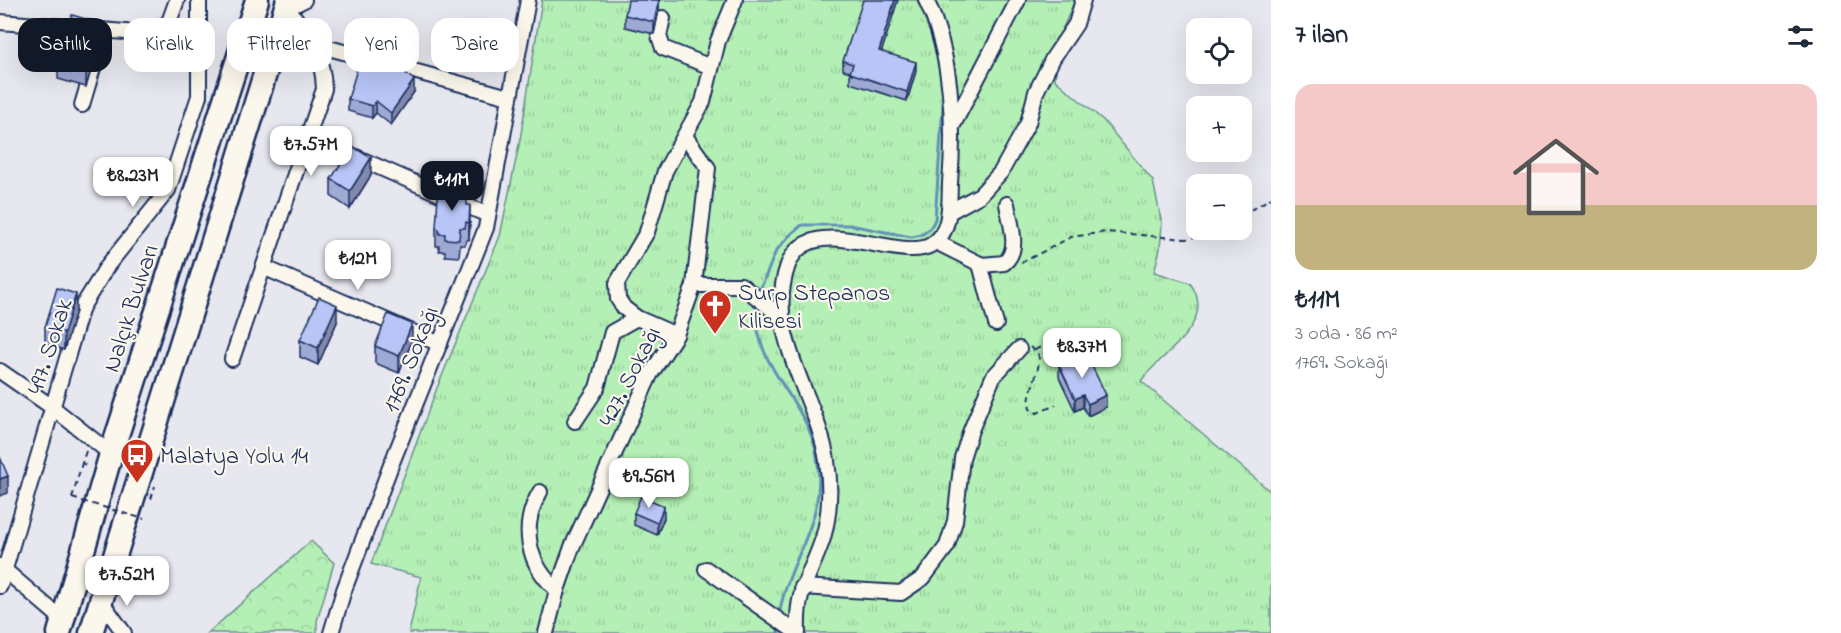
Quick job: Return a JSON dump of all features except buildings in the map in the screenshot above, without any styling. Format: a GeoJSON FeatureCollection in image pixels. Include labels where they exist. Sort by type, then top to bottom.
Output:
{"type":"FeatureCollection","features":[{"type":"Feature","properties":{"kind":"highway","name":"Nalçık Bulvarı"},"geometry":{"type":"LineString","coordinates":[[61,627],[109,464],[257,0]]}},
{"type":"Feature","properties":{"kind":"highway"},"geometry":{"type":"LineString","coordinates":[[91,633],[293,3]]}},
{"type":"Feature","properties":{"kind":"street"},"geometry":{"type":"LineString","coordinates":[[112,32],[150,34],[169,22],[177,0]]}},
{"type":"Feature","properties":{"kind":"street","name":"497. Sokak"},"geometry":{"type":"LineString","coordinates":[[0,586],[3,568],[82,307],[108,265],[168,189],[199,96],[199,0]]}},
{"type":"Feature","properties":{"kind":"street","name":"1769. Sokağı"},"geometry":{"type":"LineString","coordinates":[[331,633],[348,579],[486,228],[528,0]]}},
{"type":"Feature","properties":{"kind":"street"},"geometry":{"type":"LineString","coordinates":[[676,335],[637,318],[620,304],[617,283],[647,232],[665,171],[703,102],[718,41],[735,0]]}},
{"type":"Feature","properties":{"kind":"street"},"geometry":{"type":"LineString","coordinates":[[797,633],[798,605],[802,587],[819,549],[827,522],[829,476],[819,428],[790,356],[783,318],[783,297],[789,264],[798,252],[812,243],[839,239],[919,249],[936,242],[944,231],[949,212],[953,126],[943,56],[926,0]]}},
{"type":"Feature","properties":{"kind":"street"},"geometry":{"type":"LineString","coordinates":[[953,126],[1018,0]]}},
{"type":"Feature","properties":{"kind":"street"},"geometry":{"type":"LineString","coordinates":[[949,212],[980,195],[1001,172],[1028,123],[1036,92],[1053,58],[1076,24],[1083,0]]}},
{"type":"Feature","properties":{"kind":"street"},"geometry":{"type":"LineString","coordinates":[[293,3],[300,18]]}},
{"type":"Feature","properties":{"kind":"street"},"geometry":{"type":"LineString","coordinates":[[663,18],[659,36],[663,48],[711,67]]}},
{"type":"Feature","properties":{"kind":"street"},"geometry":{"type":"LineString","coordinates":[[0,22],[18,24]]}},
{"type":"Feature","properties":{"kind":"street"},"geometry":{"type":"LineString","coordinates":[[332,49],[509,97]]}},
{"type":"Feature","properties":{"kind":"street"},"geometry":{"type":"LineString","coordinates":[[82,105],[92,72]]}},
{"type":"Feature","properties":{"kind":"street"},"geometry":{"type":"LineString","coordinates":[[232,359],[324,89],[322,72]]}},
{"type":"Feature","properties":{"kind":"street"},"geometry":{"type":"LineString","coordinates":[[308,136],[488,214]]}},
{"type":"Feature","properties":{"kind":"street","name":"427. Sokağı"},"geometry":{"type":"LineString","coordinates":[[546,633],[557,590],[572,547],[650,375],[676,335],[694,285],[708,168],[685,136]]}},
{"type":"Feature","properties":{"kind":"street"},"geometry":{"type":"LineString","coordinates":[[936,242],[980,264],[999,266],[1011,256],[1013,247],[1007,204]]}},
{"type":"Feature","properties":{"kind":"street"},"geometry":{"type":"LineString","coordinates":[[980,264],[996,324]]}},
{"type":"Feature","properties":{"kind":"street"},"geometry":{"type":"LineString","coordinates":[[263,267],[440,344]]}},
{"type":"Feature","properties":{"kind":"street"},"geometry":{"type":"LineString","coordinates":[[694,285],[741,285],[783,318]]}},
{"type":"Feature","properties":{"kind":"street"},"geometry":{"type":"LineString","coordinates":[[575,421],[597,388],[612,332],[637,318]]}},
{"type":"Feature","properties":{"kind":"street"},"geometry":{"type":"LineString","coordinates":[[802,587],[901,593],[932,569],[952,534],[962,458],[971,430],[993,377],[1019,349]]}},
{"type":"Feature","properties":{"kind":"street"},"geometry":{"type":"LineString","coordinates":[[0,371],[90,437],[109,464]]}},
{"type":"Feature","properties":{"kind":"street"},"geometry":{"type":"LineString","coordinates":[[540,492],[530,517],[529,544],[538,569],[557,590]]}},
{"type":"Feature","properties":{"kind":"street"},"geometry":{"type":"LineString","coordinates":[[3,568],[61,627]]}},
{"type":"Feature","properties":{"kind":"street"},"geometry":{"type":"LineString","coordinates":[[706,568],[797,633]]}},
{"type":"Feature","properties":{"kind":"street"},"geometry":{"type":"LineString","coordinates":[[101,601],[124,633]]}},
{"type":"Feature","properties":{"kind":"path"},"geometry":{"type":"LineString","coordinates":[[1252,209],[1271,198]]}},
{"type":"Feature","properties":{"kind":"path"},"geometry":{"type":"LineString","coordinates":[[999,266],[1025,261],[1071,237],[1106,232],[1186,239]]}},
{"type":"Feature","properties":{"kind":"path"},"geometry":{"type":"LineString","coordinates":[[1056,405],[1037,413],[1030,408],[1029,397],[1039,361],[1035,350],[1078,330],[1088,336],[1091,351]]}},
{"type":"Feature","properties":{"kind":"path"},"geometry":{"type":"LineString","coordinates":[[90,437],[72,498],[144,519]]}},
{"type":"Feature","properties":{"kind":"path"},"geometry":{"type":"LineString","coordinates":[[82,463],[109,464]]}},
{"type":"Feature","properties":{"kind":"green space"},"geometry":{"type":"Polygon","coordinates":[[[542,0],[1075,0],[1059,37],[1055,80],[1103,120],[1153,181],[1162,224],[1160,249],[1154,272],[1190,283],[1197,298],[1197,311],[1193,324],[1141,381],[1271,492],[1271,633],[409,633],[421,577],[371,564],[437,388],[500,236],[520,140],[542,0]]]}},
{"type":"Feature","properties":{"kind":"green space"},"geometry":{"type":"Polygon","coordinates":[[[311,541],[334,563],[317,621],[317,633],[208,633],[311,541]]]}},
{"type":"Feature","properties":{"kind":"waterway"},"geometry":{"type":"LineString","coordinates":[[758,295],[776,251],[802,225],[850,225],[911,237],[923,234],[929,229],[935,219],[943,106]]}},
{"type":"Feature","properties":{"kind":"waterway"},"geometry":{"type":"LineString","coordinates":[[757,304],[757,327],[762,347],[811,435],[817,456],[819,479],[812,520],[784,594],[779,615]]}},
{"type":"Feature","properties":{"kind":"waterway"},"geometry":{"type":"LineString","coordinates":[[778,625],[778,633]]}},
{"type":"Feature","properties":{"kind":"place","name":"Surp Stepanos Kilisesi"},"geometry":{"type":"Point","coordinates":[715,335]}},
{"type":"Feature","properties":{"kind":"place","name":"Malatya Yolu 14"},"geometry":{"type":"Point","coordinates":[137,484]}}]}
